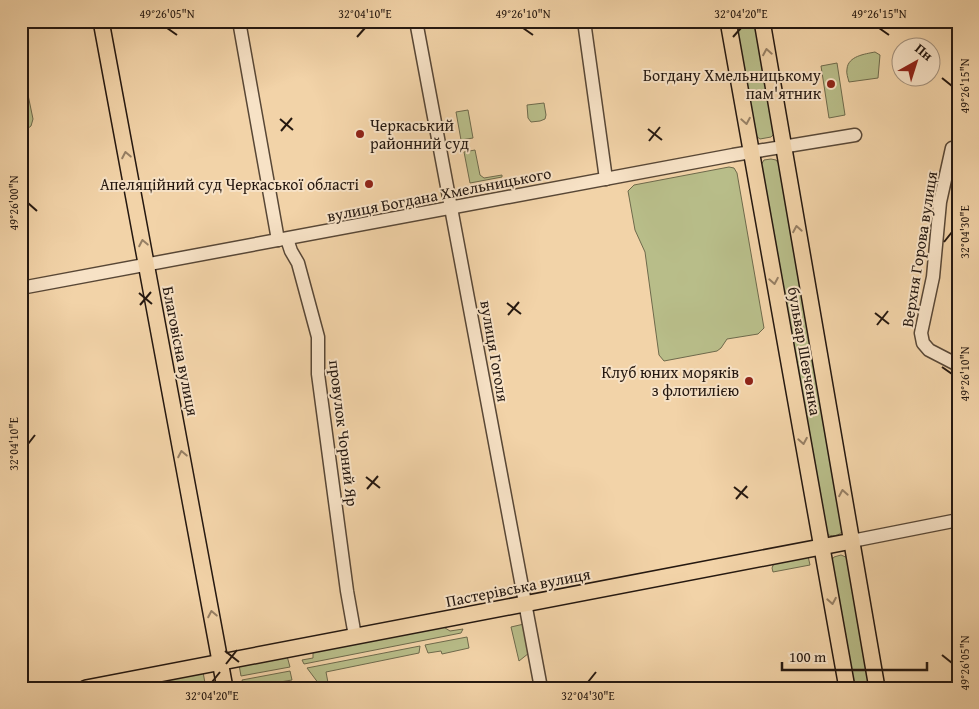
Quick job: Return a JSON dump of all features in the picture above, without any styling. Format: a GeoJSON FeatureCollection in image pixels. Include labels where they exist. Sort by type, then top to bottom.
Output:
{"type":"FeatureCollection","features":[{"type":"Feature","properties":{"kind":"main road","name":"Благовісна вулиця"},"geometry":{"type":"LineString","coordinates":[[101,21],[225,688]]}},
{"type":"Feature","properties":{"kind":"main road","name":"бульвар Шевченка"},"geometry":{"type":"LineString","coordinates":[[728,21],[847,688]]}},
{"type":"Feature","properties":{"kind":"main road","name":"бульвар Шевченка"},"geometry":{"type":"LineString","coordinates":[[762,21],[782,147],[878,688]]}},
{"type":"Feature","properties":{"kind":"main road","name":"Пастерівська вулиця"},"geometry":{"type":"LineString","coordinates":[[86,688],[852,541]]}},
{"type":"Feature","properties":{"kind":"street"},"geometry":{"type":"LineString","coordinates":[[239,21],[283,240]]}},
{"type":"Feature","properties":{"kind":"street","name":"вулиця Гоголя"},"geometry":{"type":"LineString","coordinates":[[416,21],[541,688]]}},
{"type":"Feature","properties":{"kind":"street"},"geometry":{"type":"LineString","coordinates":[[584,21],[606,179]]}},
{"type":"Feature","properties":{"kind":"street","name":"вулиця Богдана Хмельницького"},"geometry":{"type":"LineString","coordinates":[[21,288],[751,152],[855,135]]}},
{"type":"Feature","properties":{"kind":"street","name":"Верхня Горова вулиця"},"geometry":{"type":"LineString","coordinates":[[952,148],[940,202],[933,277],[920,332],[923,343],[929,350],[958,365]]}},
{"type":"Feature","properties":{"kind":"street","name":"провулок Чорний Яр"},"geometry":{"type":"LineString","coordinates":[[283,240],[298,262],[318,337],[317,363],[319,383],[347,591],[355,636]]}},
{"type":"Feature","properties":{"kind":"street","name":"Пастерівська вулиця"},"geometry":{"type":"LineString","coordinates":[[852,541],[958,520]]}},
{"type":"Feature","properties":{"kind":"green space"},"geometry":{"type":"Polygon","coordinates":[[[735,21],[755,21],[775,133],[771,137],[760,139],[756,136],[735,21]]]}},
{"type":"Feature","properties":{"kind":"green space"},"geometry":{"type":"Polygon","coordinates":[[[875,52],[880,55],[878,78],[849,82],[847,71],[850,61],[858,56],[875,52]]]}},
{"type":"Feature","properties":{"kind":"green space"},"geometry":{"type":"Polygon","coordinates":[[[837,63],[845,115],[829,118],[821,66],[837,63]]]}},
{"type":"Feature","properties":{"kind":"green space"},"geometry":{"type":"Polygon","coordinates":[[[27,90],[33,119],[31,126],[27,129],[21,125],[21,91],[27,90]]]}},
{"type":"Feature","properties":{"kind":"green space"},"geometry":{"type":"Polygon","coordinates":[[[544,103],[545,119],[531,122],[528,118],[527,105],[544,103]]]}},
{"type":"Feature","properties":{"kind":"green space"},"geometry":{"type":"Polygon","coordinates":[[[468,110],[473,138],[461,140],[456,112],[468,110]]]}},
{"type":"Feature","properties":{"kind":"green space"},"geometry":{"type":"Polygon","coordinates":[[[475,150],[480,175],[484,178],[502,175],[502,177],[470,183],[464,152],[475,150]]]}},
{"type":"Feature","properties":{"kind":"green space"},"geometry":{"type":"Polygon","coordinates":[[[764,160],[776,160],[779,164],[843,530],[835,536],[826,533],[761,165],[764,160]]]}},
{"type":"Feature","properties":{"kind":"green space"},"geometry":{"type":"Polygon","coordinates":[[[729,167],[734,168],[737,173],[764,328],[758,334],[727,339],[717,351],[664,361],[659,355],[645,252],[635,230],[628,191],[634,185],[729,167]]]}},
{"type":"Feature","properties":{"kind":"green space"},"geometry":{"type":"Polygon","coordinates":[[[841,555],[848,558],[871,688],[853,688],[831,561],[834,557],[841,555]]]}},
{"type":"Feature","properties":{"kind":"green space"},"geometry":{"type":"Polygon","coordinates":[[[808,556],[810,565],[773,572],[774,563],[808,556]]]}},
{"type":"Feature","properties":{"kind":"green space"},"geometry":{"type":"Polygon","coordinates":[[[524,624],[529,653],[519,661],[511,627],[524,624]]]}},
{"type":"Feature","properties":{"kind":"green space"},"geometry":{"type":"Polygon","coordinates":[[[442,626],[450,631],[463,629],[461,633],[304,664],[302,660],[313,658],[313,651],[442,626]]]}},
{"type":"Feature","properties":{"kind":"green space"},"geometry":{"type":"Polygon","coordinates":[[[467,637],[469,648],[442,654],[441,651],[428,653],[425,645],[467,637]]]}},
{"type":"Feature","properties":{"kind":"green space"},"geometry":{"type":"Polygon","coordinates":[[[420,646],[419,653],[326,672],[329,688],[322,688],[307,668],[420,646]]]}},
{"type":"Feature","properties":{"kind":"green space"},"geometry":{"type":"Polygon","coordinates":[[[287,656],[290,667],[241,676],[239,665],[287,656]]]}},
{"type":"Feature","properties":{"kind":"green space"},"geometry":{"type":"Polygon","coordinates":[[[290,671],[292,680],[268,684],[268,688],[244,688],[242,680],[290,671]]]}},
{"type":"Feature","properties":{"kind":"green space"},"geometry":{"type":"Polygon","coordinates":[[[203,672],[205,683],[178,688],[122,688],[203,672]]]}},
{"type":"Feature","properties":{"kind":"place","name":"Богдану Хмельницькому пам'ятник"},"geometry":{"type":"Point","coordinates":[831,84]}},
{"type":"Feature","properties":{"kind":"place","name":"Черкаський районний суд"},"geometry":{"type":"Point","coordinates":[360,134]}},
{"type":"Feature","properties":{"kind":"place","name":"Апеляційний суд Черкаської області"},"geometry":{"type":"Point","coordinates":[369,184]}},
{"type":"Feature","properties":{"kind":"place","name":"Клуб юних моряків з флотилією"},"geometry":{"type":"Point","coordinates":[749,381]}}]}
